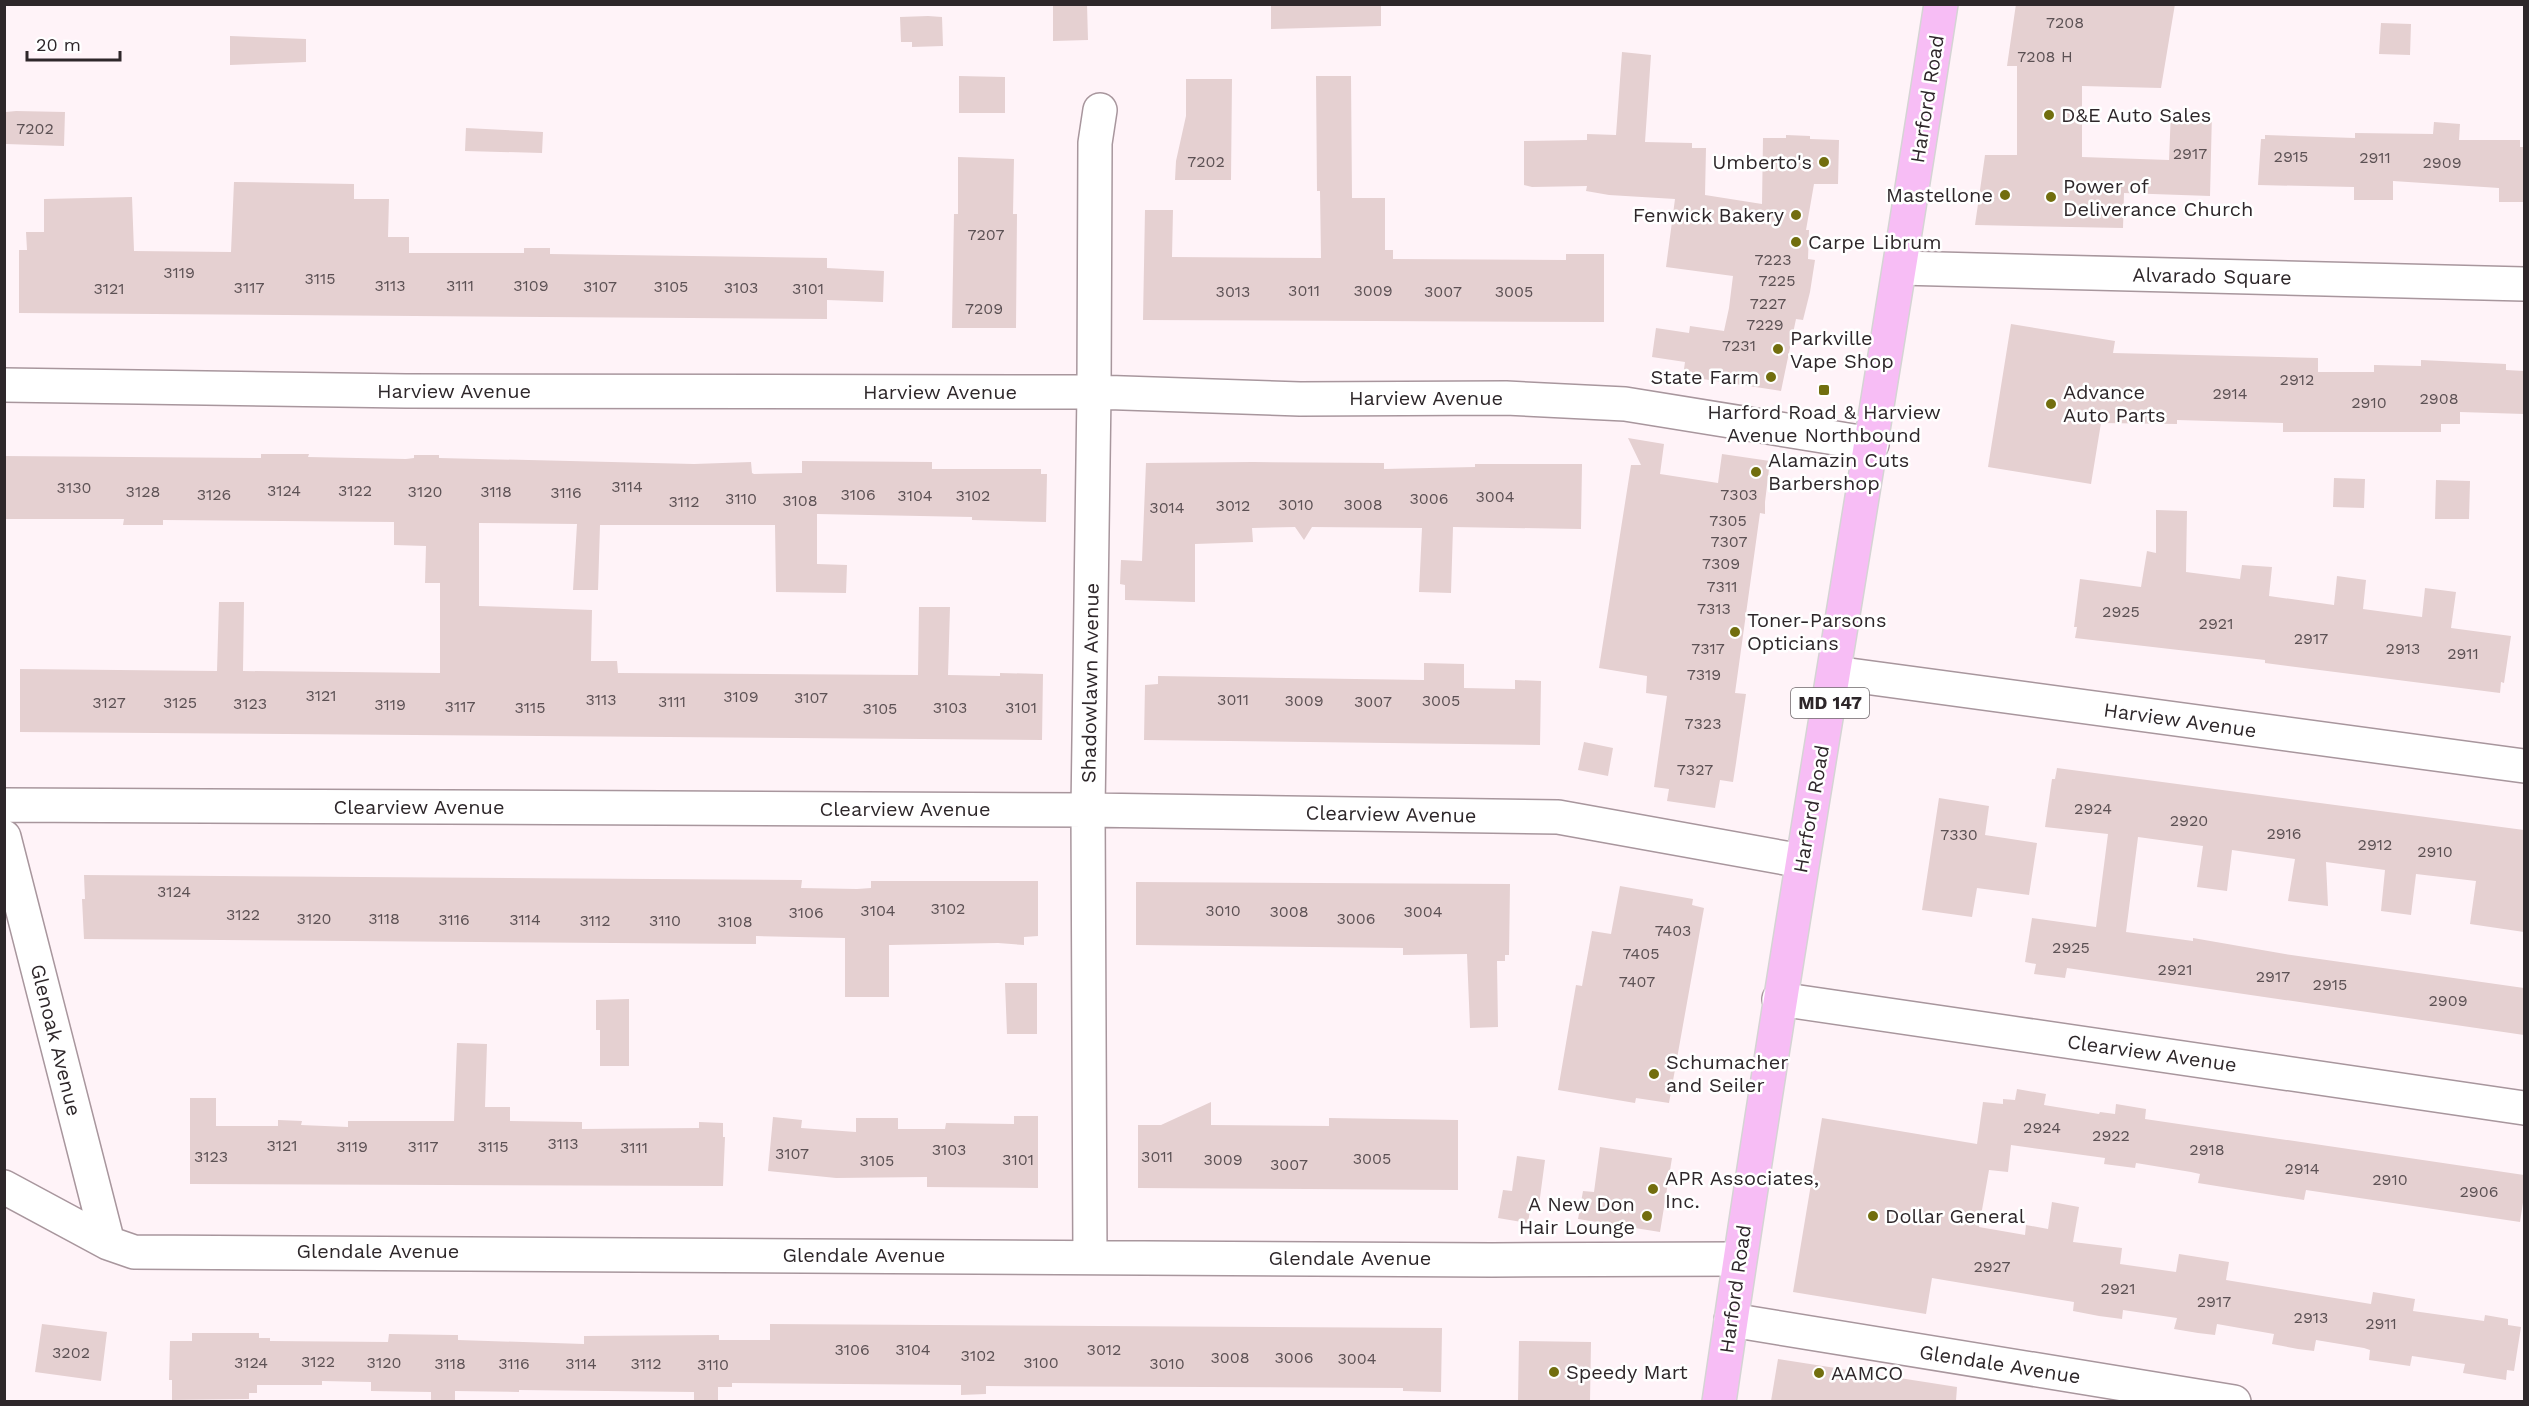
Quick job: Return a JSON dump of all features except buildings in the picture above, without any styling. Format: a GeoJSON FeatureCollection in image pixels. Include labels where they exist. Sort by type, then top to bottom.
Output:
{"type":"FeatureCollection","features":[{"type":"Feature","properties":{"kind":"main road","name":"Harford Road"},"geometry":{"type":"LineString","coordinates":[[1719,1401],[1738,1259],[1779,999],[1835,673],[1941,4]]}},
{"type":"Feature","properties":{"kind":"street","name":"Shadowlawn Avenue"},"geometry":{"type":"LineString","coordinates":[[1090,1257],[1088,810],[1095,143],[1100,110]]}},
{"type":"Feature","properties":{"kind":"street","name":"Alvarado Square"},"geometry":{"type":"LineString","coordinates":[[1900,268],[2524,284]]}},
{"type":"Feature","properties":{"kind":"street","name":"Harview Avenue"},"geometry":{"type":"LineString","coordinates":[[4,385],[406,391],[1094,392],[1300,399],[1587,400],[1625,404],[1872,444]]}},
{"type":"Feature","properties":{"kind":"street","name":"Harview Avenue"},"geometry":{"type":"LineString","coordinates":[[1835,673],[2524,766]]}},
{"type":"Feature","properties":{"kind":"street","name":"Clearview Avenue"},"geometry":{"type":"LineString","coordinates":[[4,805],[1088,810],[1558,817],[1802,861]]}},
{"type":"Feature","properties":{"kind":"street","name":"Glenoak Avenue"},"geometry":{"type":"LineString","coordinates":[[4,837],[108,1243]]}},
{"type":"Feature","properties":{"kind":"street","name":"Clearview Avenue"},"geometry":{"type":"LineString","coordinates":[[1779,999],[2524,1108]]}},
{"type":"Feature","properties":{"kind":"street","name":"Glendale Avenue"},"geometry":{"type":"LineString","coordinates":[[4,1187],[108,1243],[134,1252],[245,1250],[1090,1257],[1738,1259]]}},
{"type":"Feature","properties":{"kind":"street","name":"Glendale Avenue"},"geometry":{"type":"LineString","coordinates":[[1731,1320],[2234,1401]]}},
{"type":"Feature","properties":{"kind":"place","name":"D&E Auto Sales"},"geometry":{"type":"Point","coordinates":[2049,115]}},
{"type":"Feature","properties":{"kind":"place","name":"Umberto's"},"geometry":{"type":"Point","coordinates":[1824,162]}},
{"type":"Feature","properties":{"kind":"place","name":"Mastellone"},"geometry":{"type":"Point","coordinates":[2005,195]}},
{"type":"Feature","properties":{"kind":"place","name":"Power of Deliverance Church"},"geometry":{"type":"Point","coordinates":[2051,197]}},
{"type":"Feature","properties":{"kind":"place","name":"Fenwick Bakery"},"geometry":{"type":"Point","coordinates":[1796,215]}},
{"type":"Feature","properties":{"kind":"place","name":"Carpe Librum"},"geometry":{"type":"Point","coordinates":[1796,242]}},
{"type":"Feature","properties":{"kind":"place","name":"Parkville Vape Shop"},"geometry":{"type":"Point","coordinates":[1778,349]}},
{"type":"Feature","properties":{"kind":"place","name":"State Farm"},"geometry":{"type":"Point","coordinates":[1771,377]}},
{"type":"Feature","properties":{"kind":"place","name":"Harford Road & Harview Avenue Northbound"},"geometry":{"type":"Point","coordinates":[1824,390]}},
{"type":"Feature","properties":{"kind":"place","name":"Advance Auto Parts"},"geometry":{"type":"Point","coordinates":[2051,404]}},
{"type":"Feature","properties":{"kind":"place","name":"Alamazin Cuts Barbershop"},"geometry":{"type":"Point","coordinates":[1756,472]}},
{"type":"Feature","properties":{"kind":"place","name":"Toner-Parsons Opticians"},"geometry":{"type":"Point","coordinates":[1735,632]}},
{"type":"Feature","properties":{"kind":"place","name":"Schumacher and Seiler"},"geometry":{"type":"Point","coordinates":[1654,1074]}},
{"type":"Feature","properties":{"kind":"place","name":"APR Associates, Inc."},"geometry":{"type":"Point","coordinates":[1653,1189]}},
{"type":"Feature","properties":{"kind":"place","name":"A New Don Hair Lounge"},"geometry":{"type":"Point","coordinates":[1647,1216]}},
{"type":"Feature","properties":{"kind":"place","name":"Dollar General"},"geometry":{"type":"Point","coordinates":[1873,1216]}},
{"type":"Feature","properties":{"kind":"place","name":"Speedy Mart"},"geometry":{"type":"Point","coordinates":[1554,1372]}},
{"type":"Feature","properties":{"kind":"place","name":"AAMCO"},"geometry":{"type":"Point","coordinates":[1819,1373]}}]}
